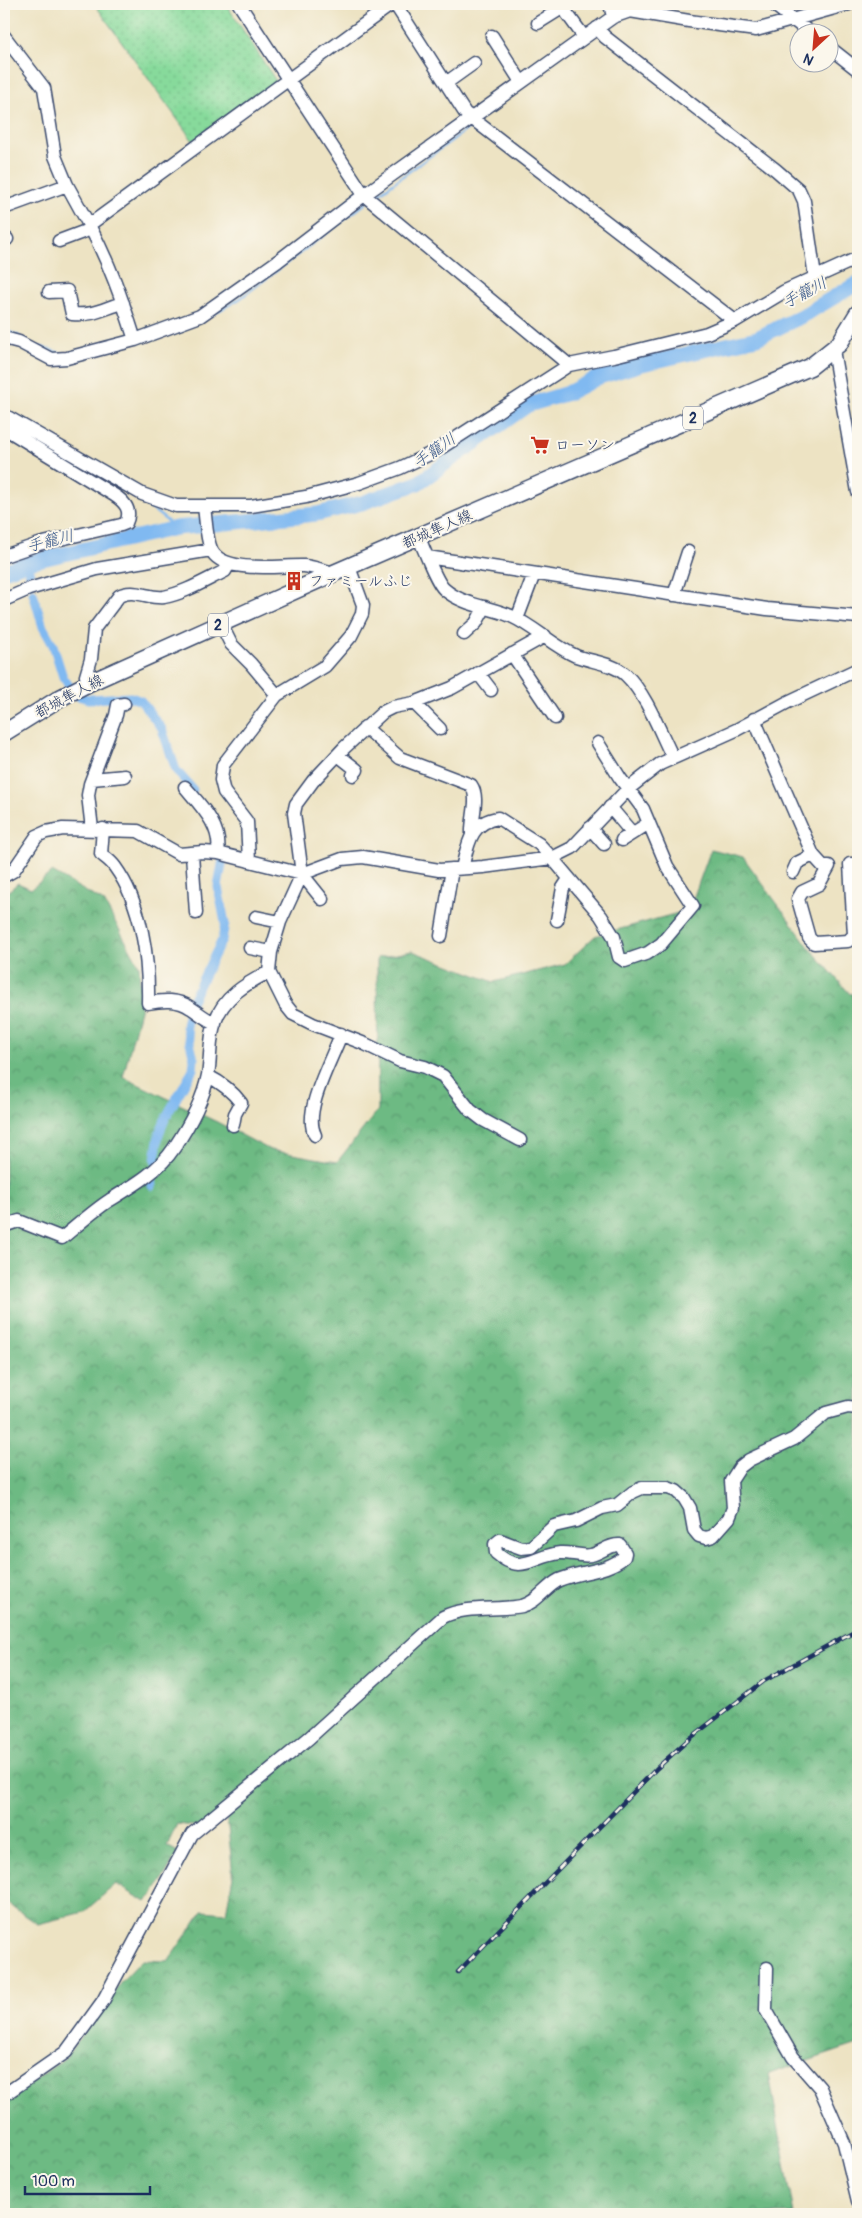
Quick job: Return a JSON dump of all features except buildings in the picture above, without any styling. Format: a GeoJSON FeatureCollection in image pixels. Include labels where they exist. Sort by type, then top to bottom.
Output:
{"type":"FeatureCollection","features":[{"type":"Feature","properties":{"kind":"main road","name":"都城隼人線"},"geometry":{"type":"LineString","coordinates":[[4,734],[67,694],[88,684],[342,570],[796,374],[810,367],[833,350],[846,336],[858,313]]}},
{"type":"Feature","properties":{"kind":"street"},"geometry":{"type":"LineString","coordinates":[[239,4],[364,195],[570,364]]}},
{"type":"Feature","properties":{"kind":"street"},"geometry":{"type":"LineString","coordinates":[[59,240],[90,227],[393,4],[471,118],[735,321]]}},
{"type":"Feature","properties":{"kind":"street"},"geometry":{"type":"LineString","coordinates":[[610,4],[613,18]]}},
{"type":"Feature","properties":{"kind":"street"},"geometry":{"type":"LineString","coordinates":[[773,4],[797,22]]}},
{"type":"Feature","properties":{"kind":"street"},"geometry":{"type":"LineString","coordinates":[[4,338],[19,342],[50,359],[67,358],[89,354],[135,340],[200,316],[584,37],[601,33],[613,18],[630,11],[753,30],[849,4]]}},
{"type":"Feature","properties":{"kind":"street"},"geometry":{"type":"LineString","coordinates":[[538,23],[561,6],[584,37]]}},
{"type":"Feature","properties":{"kind":"street"},"geometry":{"type":"LineString","coordinates":[[601,33],[799,190],[804,201],[815,277]]}},
{"type":"Feature","properties":{"kind":"street"},"geometry":{"type":"LineString","coordinates":[[4,36],[44,88],[55,156],[67,185],[102,249],[135,340]]}},
{"type":"Feature","properties":{"kind":"street"},"geometry":{"type":"LineString","coordinates":[[492,36],[521,82]]}},
{"type":"Feature","properties":{"kind":"street"},"geometry":{"type":"LineString","coordinates":[[840,56],[858,70]]}},
{"type":"Feature","properties":{"kind":"street"},"geometry":{"type":"LineString","coordinates":[[446,83],[474,63]]}},
{"type":"Feature","properties":{"kind":"street"},"geometry":{"type":"LineString","coordinates":[[4,208],[67,185]]}},
{"type":"Feature","properties":{"kind":"street"},"geometry":{"type":"LineString","coordinates":[[4,415],[142,494],[176,506],[251,506],[306,497],[359,483],[400,468],[436,451],[570,364],[614,356],[707,333],[735,321],[785,291],[858,258]]}},
{"type":"Feature","properties":{"kind":"street"},"geometry":{"type":"LineString","coordinates":[[49,292],[67,291],[72,314],[86,316],[123,303]]}},
{"type":"Feature","properties":{"kind":"street"},"geometry":{"type":"LineString","coordinates":[[833,350],[858,490]]}},
{"type":"Feature","properties":{"kind":"street"},"geometry":{"type":"LineString","coordinates":[[4,428],[114,495],[126,504],[129,513],[126,523],[121,526],[39,544],[4,556]]}},
{"type":"Feature","properties":{"kind":"street"},"geometry":{"type":"LineString","coordinates":[[204,507],[211,550],[223,562],[272,568],[303,566],[342,570],[363,602],[362,614],[346,643],[325,666],[277,695],[230,754],[222,771],[224,792],[247,822],[249,862]]}},
{"type":"Feature","properties":{"kind":"street"},"geometry":{"type":"LineString","coordinates":[[419,538],[444,588],[463,599],[517,619],[576,656],[611,666],[625,674],[640,694],[672,758]]}},
{"type":"Feature","properties":{"kind":"street"},"geometry":{"type":"LineString","coordinates":[[4,600],[29,589],[97,569],[211,550]]}},
{"type":"Feature","properties":{"kind":"street"},"geometry":{"type":"LineString","coordinates":[[674,595],[688,552]]}},
{"type":"Feature","properties":{"kind":"street"},"geometry":{"type":"LineString","coordinates":[[427,557],[767,609],[858,617]]}},
{"type":"Feature","properties":{"kind":"street"},"geometry":{"type":"LineString","coordinates":[[88,684],[86,676],[91,660],[93,633],[119,596],[132,593],[155,598],[173,595],[225,571],[229,564]]}},
{"type":"Feature","properties":{"kind":"street"},"geometry":{"type":"LineString","coordinates":[[517,619],[534,574]]}},
{"type":"Feature","properties":{"kind":"street"},"geometry":{"type":"LineString","coordinates":[[464,634],[476,623],[485,607]]}},
{"type":"Feature","properties":{"kind":"street"},"geometry":{"type":"LineString","coordinates":[[221,624],[231,644],[277,695]]}},
{"type":"Feature","properties":{"kind":"street"},"geometry":{"type":"LineString","coordinates":[[520,1140],[476,1115],[443,1076],[425,1066],[400,1061],[293,1014],[285,1004],[269,972],[271,952],[280,922],[302,874],[294,808],[314,781],[365,727],[390,708],[414,703],[452,688],[545,636]]}},
{"type":"Feature","properties":{"kind":"street"},"geometry":{"type":"LineString","coordinates":[[512,654],[555,718]]}},
{"type":"Feature","properties":{"kind":"street"},"geometry":{"type":"LineString","coordinates":[[4,876],[13,871],[31,843],[41,834],[62,829],[138,830],[176,853],[218,853],[302,874],[342,859],[362,857],[439,870],[552,858],[572,848],[610,807],[646,773],[672,758],[736,730],[754,719],[858,669]]}},
{"type":"Feature","properties":{"kind":"street"},"geometry":{"type":"LineString","coordinates":[[478,673],[491,690]]}},
{"type":"Feature","properties":{"kind":"street"},"geometry":{"type":"LineString","coordinates":[[414,703],[440,729]]}},
{"type":"Feature","properties":{"kind":"street"},"geometry":{"type":"LineString","coordinates":[[124,704],[118,705],[116,709],[116,714],[88,795],[102,854],[114,864],[120,873],[142,931],[148,971],[148,1003],[162,1000],[183,1004],[204,1018],[215,1022]]}},
{"type":"Feature","properties":{"kind":"street"},"geometry":{"type":"LineString","coordinates":[[754,719],[813,855],[824,866],[854,864],[854,935],[848,941],[814,943],[809,938],[798,899],[802,892],[819,884],[829,866]]}},
{"type":"Feature","properties":{"kind":"street"},"geometry":{"type":"LineString","coordinates":[[365,727],[400,758],[471,785],[475,790],[472,834],[457,869],[441,936]]}},
{"type":"Feature","properties":{"kind":"street"},"geometry":{"type":"LineString","coordinates":[[472,834],[487,820],[498,818],[539,844],[552,858],[601,916],[614,937],[619,957],[625,961],[655,948],[694,906],[667,866],[643,809],[598,743]]}},
{"type":"Feature","properties":{"kind":"street"},"geometry":{"type":"LineString","coordinates":[[338,755],[357,770],[353,774]]}},
{"type":"Feature","properties":{"kind":"street"},"geometry":{"type":"LineString","coordinates":[[92,779],[125,776]]}},
{"type":"Feature","properties":{"kind":"street"},"geometry":{"type":"LineString","coordinates":[[184,787],[215,828],[219,840],[218,853]]}},
{"type":"Feature","properties":{"kind":"street"},"geometry":{"type":"LineString","coordinates":[[610,807],[627,836],[648,823]]}},
{"type":"Feature","properties":{"kind":"street"},"geometry":{"type":"LineString","coordinates":[[590,828],[604,844]]}},
{"type":"Feature","properties":{"kind":"street"},"geometry":{"type":"LineString","coordinates":[[192,854],[196,913]]}},
{"type":"Feature","properties":{"kind":"street"},"geometry":{"type":"LineString","coordinates":[[794,872],[797,863],[813,855]]}},
{"type":"Feature","properties":{"kind":"street"},"geometry":{"type":"LineString","coordinates":[[302,874],[322,899]]}},
{"type":"Feature","properties":{"kind":"street"},"geometry":{"type":"LineString","coordinates":[[558,920],[564,888],[569,879]]}},
{"type":"Feature","properties":{"kind":"street"},"geometry":{"type":"LineString","coordinates":[[256,917],[280,922]]}},
{"type":"Feature","properties":{"kind":"street"},"geometry":{"type":"LineString","coordinates":[[250,948],[271,952]]}},
{"type":"Feature","properties":{"kind":"street"},"geometry":{"type":"LineString","coordinates":[[4,1226],[19,1221],[62,1238],[93,1213],[130,1189],[163,1162],[174,1148],[200,1104],[208,1076],[215,1022],[240,988],[269,972]]}},
{"type":"Feature","properties":{"kind":"street"},"geometry":{"type":"LineString","coordinates":[[314,1135],[312,1112],[340,1034]]}},
{"type":"Feature","properties":{"kind":"street"},"geometry":{"type":"LineString","coordinates":[[208,1076],[233,1092],[241,1104],[235,1114],[233,1125]]}},
{"type":"Feature","properties":{"kind":"street"},"geometry":{"type":"LineString","coordinates":[[4,2095],[66,2052],[97,2008],[134,1944],[192,1834],[309,1738],[443,1617],[462,1610],[513,1607],[532,1603],[560,1580],[612,1565],[619,1562],[625,1553],[620,1545],[615,1545],[591,1555],[560,1553],[518,1565],[506,1561],[496,1553],[495,1544],[500,1540],[521,1548],[531,1547],[554,1526],[576,1521],[602,1508],[617,1505],[633,1492],[642,1488],[668,1488],[676,1491],[684,1498],[690,1508],[694,1530],[699,1536],[706,1538],[713,1536],[729,1518],[733,1508],[732,1481],[740,1466],[794,1439],[826,1413],[848,1407],[858,1408]]}},
{"type":"Feature","properties":{"kind":"street"},"geometry":{"type":"LineString","coordinates":[[767,1968],[766,2010],[793,2057],[820,2088],[844,2143],[858,2201]]}},
{"type":"Feature","properties":{"kind":"green space"},"geometry":{"type":"Polygon","coordinates":[[[98,4],[226,4],[276,81],[193,141],[96,6],[98,4]]]}},
{"type":"Feature","properties":{"kind":"green space"},"geometry":{"type":"Polygon","coordinates":[[[711,849],[743,857],[809,947],[850,994],[858,993],[858,2044],[769,2074],[794,2214],[4,2214],[4,2104],[66,2057],[121,1982],[142,1960],[168,1961],[203,1911],[226,1913],[233,1876],[227,1817],[203,1827],[177,1824],[167,1846],[178,1852],[154,1894],[146,1902],[116,1884],[84,1912],[38,1924],[4,1901],[5,894],[18,883],[31,889],[52,872],[104,902],[139,965],[141,1006],[123,1077],[217,1122],[270,1150],[337,1162],[378,1110],[377,958],[412,951],[494,982],[565,964],[595,936],[689,910],[711,849]]]}},
{"type":"Feature","properties":{"kind":"waterway"},"geometry":{"type":"LineString","coordinates":[[374,197],[473,125]]}},
{"type":"Feature","properties":{"kind":"waterway"},"geometry":{"type":"LineString","coordinates":[[211,315],[238,300],[366,203]]}},
{"type":"Feature","properties":{"kind":"waterway","name":"手籠川"},"geometry":{"type":"LineString","coordinates":[[4,571],[29,562],[176,528],[317,514],[362,503],[418,483],[528,405],[568,393],[599,377],[638,365],[757,338],[802,316],[858,283]]}},
{"type":"Feature","properties":{"kind":"waterway"},"geometry":{"type":"LineString","coordinates":[[4,330],[19,336]]}},
{"type":"Feature","properties":{"kind":"waterway"},"geometry":{"type":"LineString","coordinates":[[41,347],[60,353]]}},
{"type":"Feature","properties":{"kind":"waterway"},"geometry":{"type":"LineString","coordinates":[[66,458],[120,488]]}},
{"type":"Feature","properties":{"kind":"waterway"},"geometry":{"type":"LineString","coordinates":[[138,498],[176,528]]}},
{"type":"Feature","properties":{"kind":"waterway"},"geometry":{"type":"LineString","coordinates":[[29,562],[30,583]]}},
{"type":"Feature","properties":{"kind":"waterway"},"geometry":{"type":"LineString","coordinates":[[33,593],[43,627],[53,645],[63,677],[70,687],[78,696],[88,699],[131,697],[141,701],[162,729],[176,770],[193,790]]}},
{"type":"Feature","properties":{"kind":"waterway"},"geometry":{"type":"LineString","coordinates":[[190,1004],[222,940],[225,923],[218,887],[223,859]]}},
{"type":"Feature","properties":{"kind":"waterway"},"geometry":{"type":"LineString","coordinates":[[155,1160],[159,1134],[166,1117],[193,1069],[194,1059],[186,1026],[189,1010]]}},
{"type":"Feature","properties":{"kind":"waterway"},"geometry":{"type":"LineString","coordinates":[[152,1179],[152,1186]]}},
{"type":"Feature","properties":{"kind":"railway"},"geometry":{"type":"LineString","coordinates":[[458,1972],[657,1768],[688,1740],[764,1681],[858,1629]]}},
{"type":"Feature","properties":{"kind":"place","name":"ローソン"},"geometry":{"type":"Point","coordinates":[540,445]}},
{"type":"Feature","properties":{"kind":"place","name":"ファミールふじ"},"geometry":{"type":"Point","coordinates":[294,581]}}]}
